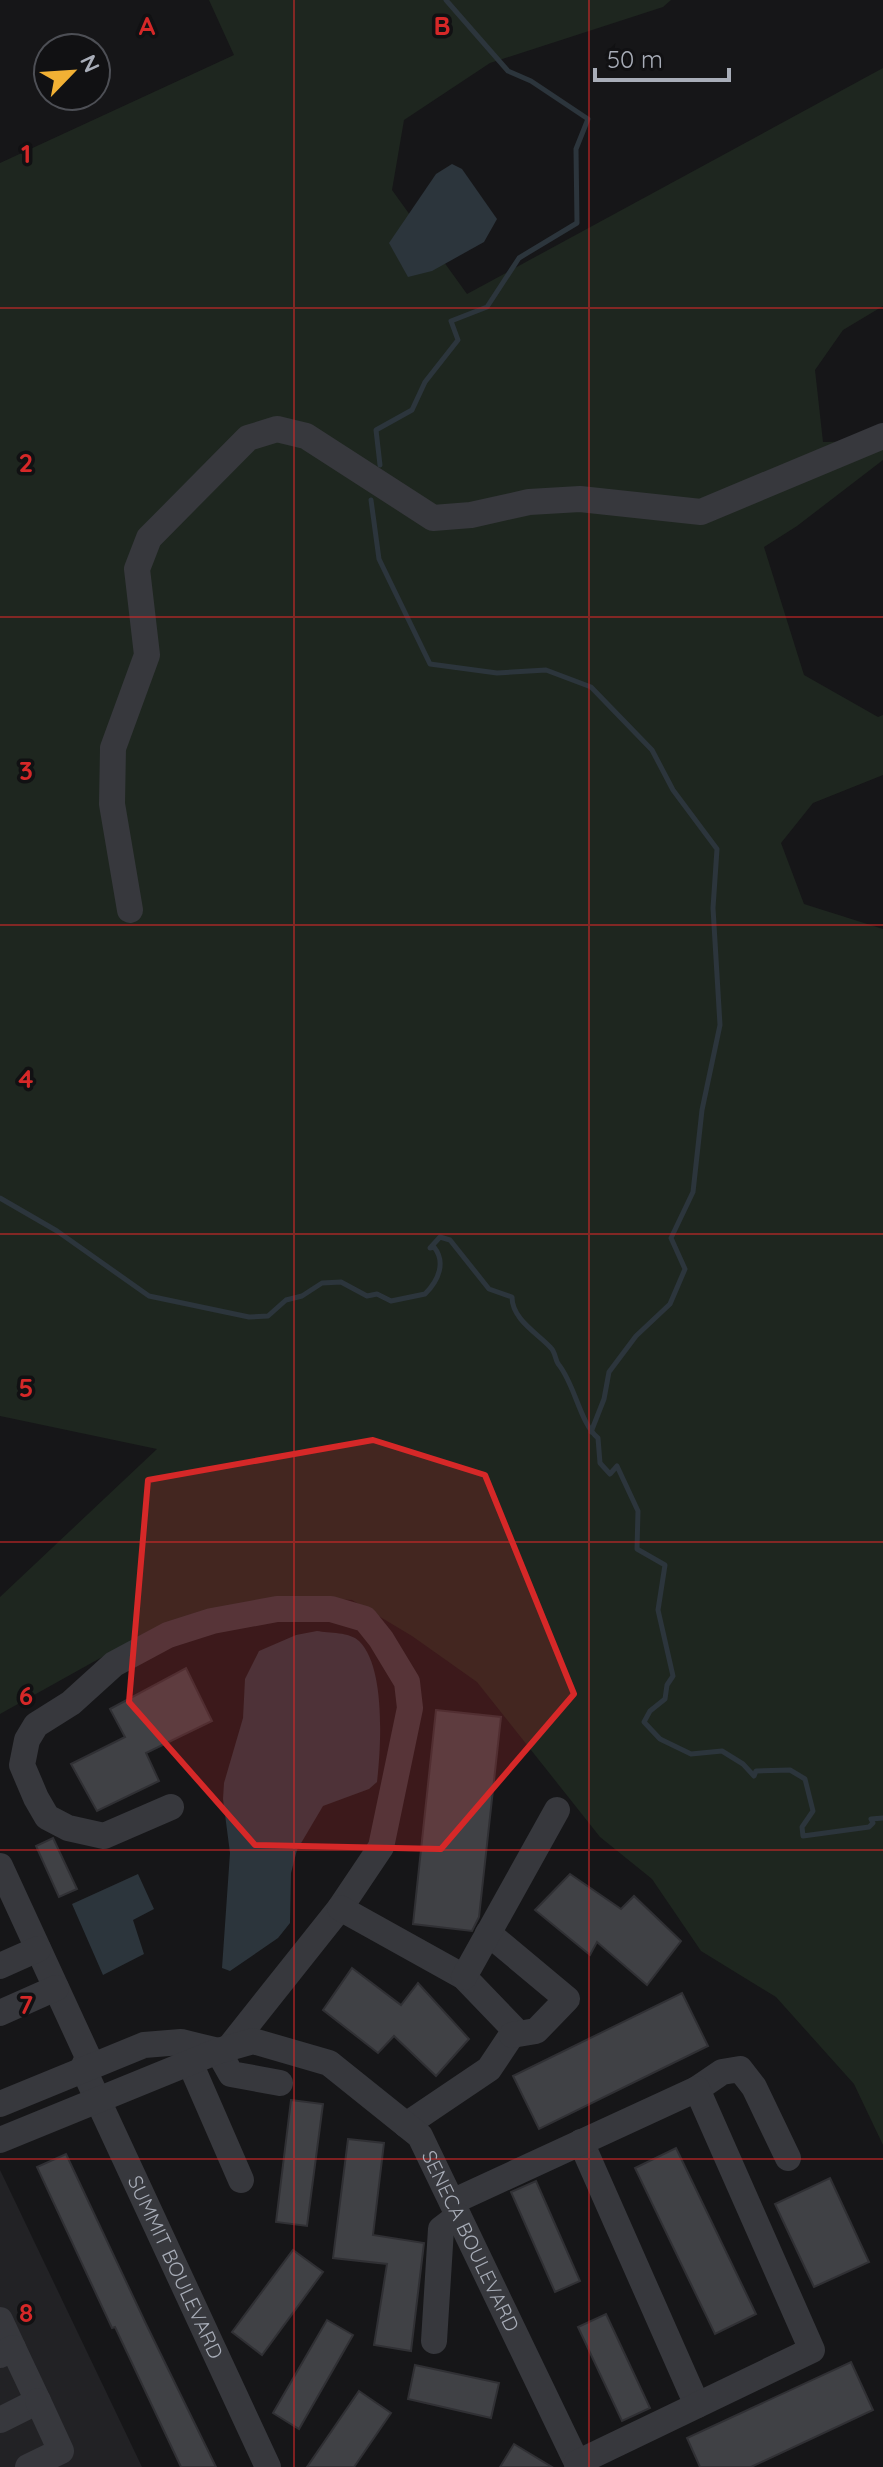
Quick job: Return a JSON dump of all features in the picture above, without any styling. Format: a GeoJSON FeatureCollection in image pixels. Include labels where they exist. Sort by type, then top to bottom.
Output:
{"type":"FeatureCollection","features":[{"type":"Feature","properties":{"kind":"street"},"geometry":{"type":"LineString","coordinates":[[130,910],[112,804],[113,748],[147,655],[137,569],[149,538],[248,438],[277,429],[306,436],[433,518],[471,515],[529,502],[580,499],[701,512],[883,436]]}},
{"type":"Feature","properties":{"kind":"street"},"geometry":{"type":"LineString","coordinates":[[171,1807],[104,1836],[68,1828],[47,1817],[36,1798],[22,1765],[27,1740],[36,1725],[71,1703],[114,1664],[168,1635],[212,1621],[277,1609],[331,1609],[365,1619],[407,1682],[410,1708],[381,1847],[340,1908],[223,2050],[231,2074],[280,2083]]}},
{"type":"Feature","properties":{"kind":"street"},"geometry":{"type":"LineString","coordinates":[[464,1977],[557,1810]]}},
{"type":"Feature","properties":{"kind":"street","name":"SUMMIT BOULEVARD"},"geometry":{"type":"LineString","coordinates":[[0,1866],[88,2057],[83,2068],[268,2467]]}},
{"type":"Feature","properties":{"kind":"street"},"geometry":{"type":"LineString","coordinates":[[340,1908],[464,1977],[512,2023],[515,2030],[489,2069],[406,2125]]}},
{"type":"Feature","properties":{"kind":"street"},"geometry":{"type":"LineString","coordinates":[[488,1933],[567,1999],[536,2031],[512,2035]]}},
{"type":"Feature","properties":{"kind":"street"},"geometry":{"type":"LineString","coordinates":[[0,1966],[38,1949]]}},
{"type":"Feature","properties":{"kind":"street"},"geometry":{"type":"LineString","coordinates":[[0,2013],[56,1988]]}},
{"type":"Feature","properties":{"kind":"street","name":"SENECA BOULEVARD"},"geometry":{"type":"LineString","coordinates":[[0,2104],[144,2045],[185,2052],[223,2050],[253,2041],[329,2063],[420,2136],[578,2465]]}},
{"type":"Feature","properties":{"kind":"street"},"geometry":{"type":"LineString","coordinates":[[0,2140],[98,2099],[185,2052],[241,2180]]}},
{"type":"Feature","properties":{"kind":"street"},"geometry":{"type":"LineString","coordinates":[[434,2341],[441,2229],[455,2209],[581,2142],[697,2089],[722,2072],[740,2069],[754,2087],[788,2158]]}},
{"type":"Feature","properties":{"kind":"street"},"geometry":{"type":"LineString","coordinates":[[578,2465],[812,2350],[697,2089]]}},
{"type":"Feature","properties":{"kind":"street"},"geometry":{"type":"LineString","coordinates":[[581,2142],[697,2405]]}},
{"type":"Feature","properties":{"kind":"street"},"geometry":{"type":"LineString","coordinates":[[0,2320],[6,2352],[38,2401],[61,2451],[28,2467]]}},
{"type":"Feature","properties":{"kind":"street"},"geometry":{"type":"LineString","coordinates":[[0,2420],[38,2401]]}},
{"type":"Feature","properties":{"kind":"highlighted area"},"geometry":{"type":"Polygon","coordinates":[[[373,1440],[485,1475],[574,1694],[441,1849],[255,1845],[129,1702],[148,1480],[373,1440]]]}},
{"type":"Feature","properties":{"kind":"shaded area"},"geometry":{"type":"Polygon","coordinates":[[[209,0],[671,0],[663,7],[490,63],[404,120],[392,190],[467,294],[883,68],[883,306],[843,330],[815,370],[823,442],[883,441],[883,460],[797,526],[764,547],[804,675],[878,717],[883,715],[883,775],[813,803],[781,843],[804,904],[883,929],[883,2145],[854,2084],[776,1997],[701,1951],[652,1879],[600,1837],[477,1682],[412,1636],[352,1600],[319,1598],[192,1617],[104,1656],[0,1714],[0,1597],[157,1449],[0,1416],[0,163],[234,55],[209,0]]]}},
{"type":"Feature","properties":{"kind":"shaded area"},"geometry":{"type":"Polygon","coordinates":[[[452,164],[462,169],[497,219],[484,242],[432,271],[408,277],[389,243],[436,174],[452,164]]]}},
{"type":"Feature","properties":{"kind":"shaded area"},"geometry":{"type":"Polygon","coordinates":[[[317,1631],[350,1636],[359,1641],[368,1653],[374,1669],[380,1708],[377,1782],[369,1789],[323,1806],[297,1850],[291,1873],[290,1923],[278,1938],[230,1971],[222,1968],[230,1853],[223,1799],[224,1783],[243,1718],[245,1679],[259,1651],[296,1635],[317,1631]]]}},
{"type":"Feature","properties":{"kind":"shaded area"},"geometry":{"type":"Polygon","coordinates":[[[138,1874],[154,1909],[133,1920],[144,1954],[103,1975],[72,1904],[138,1874]]]}},
{"type":"Feature","properties":{"kind":"shaded area"},"geometry":{"type":"Polygon","coordinates":[[[0,2170],[142,2467],[0,2467],[0,2170]]]}},
{"type":"Feature","properties":{"kind":"building"},"geometry":{"type":"Polygon","coordinates":[[[186,1668],[212,1721],[146,1753],[159,1781],[97,1811],[71,1764],[125,1737],[110,1709],[186,1668]]]}},
{"type":"Feature","properties":{"kind":"building"},"geometry":{"type":"Polygon","coordinates":[[[436,1710],[501,1717],[479,1917],[472,1931],[413,1924],[436,1710]]]}},
{"type":"Feature","properties":{"kind":"building"},"geometry":{"type":"Polygon","coordinates":[[[53,1838],[77,1889],[59,1897],[36,1846],[53,1838]]]}},
{"type":"Feature","properties":{"kind":"building"},"geometry":{"type":"Polygon","coordinates":[[[570,1874],[621,1909],[634,1896],[681,1941],[647,1985],[597,1942],[590,1955],[535,1910],[570,1874]]]}},
{"type":"Feature","properties":{"kind":"building"},"geometry":{"type":"Polygon","coordinates":[[[352,1968],[401,2005],[418,1983],[469,2039],[436,2076],[394,2036],[378,2053],[323,2010],[352,1968]]]}},
{"type":"Feature","properties":{"kind":"building"},"geometry":{"type":"Polygon","coordinates":[[[682,1993],[708,2046],[539,2129],[513,2076],[682,1993]]]}},
{"type":"Feature","properties":{"kind":"building"},"geometry":{"type":"Polygon","coordinates":[[[291,2100],[323,2104],[307,2226],[276,2222],[291,2100]]]}},
{"type":"Feature","properties":{"kind":"building"},"geometry":{"type":"Polygon","coordinates":[[[348,2139],[384,2143],[373,2235],[424,2243],[411,2351],[374,2345],[387,2264],[333,2258],[348,2139]]]}},
{"type":"Feature","properties":{"kind":"building"},"geometry":{"type":"Polygon","coordinates":[[[676,2148],[756,2314],[715,2334],[635,2168],[676,2148]]]}},
{"type":"Feature","properties":{"kind":"building"},"geometry":{"type":"Polygon","coordinates":[[[66,2154],[216,2467],[181,2467],[115,2327],[112,2328],[37,2167],[66,2154]]]}},
{"type":"Feature","properties":{"kind":"building"},"geometry":{"type":"Polygon","coordinates":[[[830,2178],[869,2262],[814,2287],[775,2204],[830,2178]]]}},
{"type":"Feature","properties":{"kind":"building"},"geometry":{"type":"Polygon","coordinates":[[[536,2181],[580,2281],[555,2292],[511,2192],[536,2181]]]}},
{"type":"Feature","properties":{"kind":"building"},"geometry":{"type":"Polygon","coordinates":[[[293,2250],[323,2272],[262,2355],[232,2332],[293,2250]]]}},
{"type":"Feature","properties":{"kind":"building"},"geometry":{"type":"Polygon","coordinates":[[[606,2314],[650,2408],[622,2421],[578,2327],[606,2314]]]}},
{"type":"Feature","properties":{"kind":"building"},"geometry":{"type":"Polygon","coordinates":[[[327,2320],[353,2335],[299,2429],[273,2413],[327,2320]]]}},
{"type":"Feature","properties":{"kind":"building"},"geometry":{"type":"Polygon","coordinates":[[[851,2362],[873,2410],[751,2467],[700,2467],[687,2438],[851,2362]]]}},
{"type":"Feature","properties":{"kind":"building"},"geometry":{"type":"Polygon","coordinates":[[[415,2365],[499,2383],[491,2418],[408,2399],[415,2365]]]}},
{"type":"Feature","properties":{"kind":"building"},"geometry":{"type":"Polygon","coordinates":[[[359,2391],[391,2413],[354,2467],[307,2467],[359,2391]]]}},
{"type":"Feature","properties":{"kind":"building"},"geometry":{"type":"Polygon","coordinates":[[[514,2444],[552,2467],[500,2467],[514,2444]]]}},
{"type":"Feature","properties":{"kind":"waterway"},"geometry":{"type":"LineString","coordinates":[[380,465],[376,430],[412,410],[425,382],[458,340],[451,321],[487,307],[519,258],[577,223],[576,149],[588,119],[531,81],[508,71],[446,0]]}},
{"type":"Feature","properties":{"kind":"waterway"},"geometry":{"type":"LineString","coordinates":[[371,500],[379,559],[430,664],[497,673],[546,670],[591,687],[652,750],[673,790],[717,849],[713,908],[720,1025],[702,1110],[693,1192],[671,1238],[685,1269],[670,1304],[636,1336],[609,1372],[604,1399],[591,1432]]}},
{"type":"Feature","properties":{"kind":"waterway"},"geometry":{"type":"LineString","coordinates":[[0,1198],[57,1231],[149,1296],[249,1317],[268,1316],[286,1300],[302,1296],[322,1283],[341,1282],[367,1296],[377,1294],[391,1301],[425,1294],[434,1283],[440,1265],[438,1253],[434,1247],[430,1248],[440,1237],[450,1240],[489,1289],[512,1297],[521,1320],[553,1350],[587,1423],[598,1438],[600,1463],[610,1474],[617,1466],[638,1511],[637,1549],[665,1565],[658,1610],[673,1676],[667,1685],[665,1699],[650,1711],[644,1722],[660,1739],[691,1754],[722,1751],[743,1764],[754,1776],[756,1771],[790,1770],[805,1779],[813,1811],[802,1827],[803,1836],[869,1827],[873,1823],[871,1819],[883,1818]]}}]}
